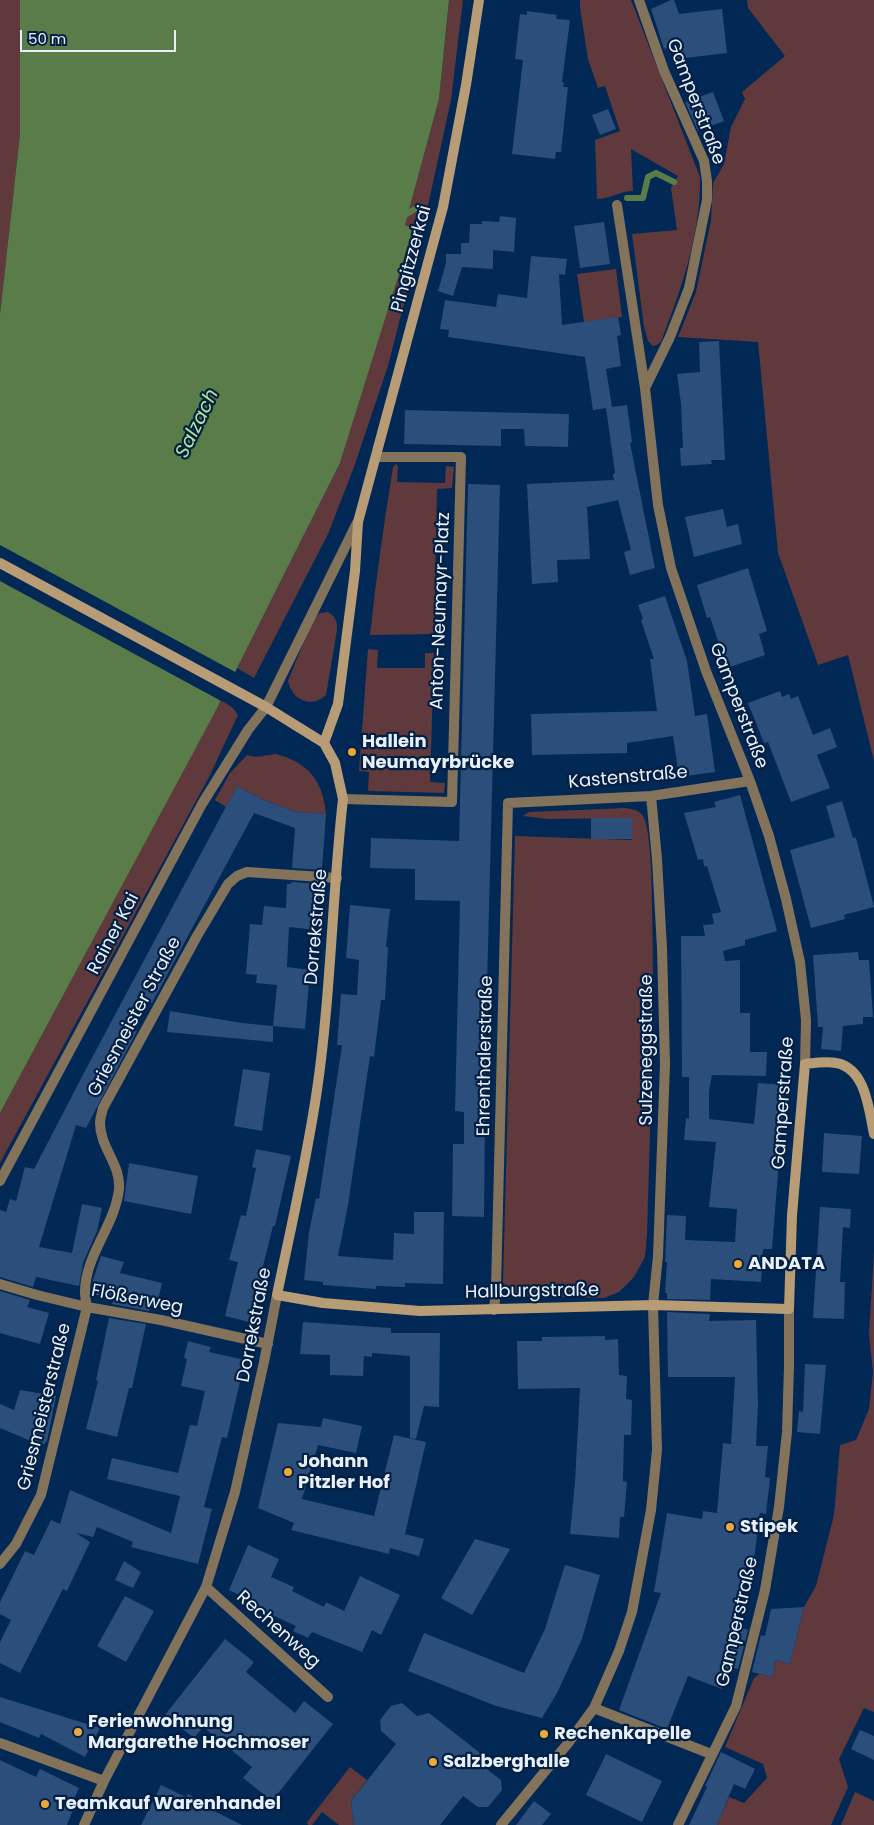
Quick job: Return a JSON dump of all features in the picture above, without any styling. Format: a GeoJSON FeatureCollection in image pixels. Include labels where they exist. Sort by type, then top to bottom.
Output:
{"type":"FeatureCollection","features":[{"type":"Feature","properties":{"kind":"street","name":"Pingitzzerkai"},"geometry":{"type":"LineString","coordinates":[[358,522],[443,207],[466,85],[479,0]]}},
{"type":"Feature","properties":{"kind":"street","name":"Gamperstraße"},"geometry":{"type":"LineString","coordinates":[[639,0],[664,71],[704,161],[707,180],[707,200],[688,288],[670,337],[645,388]]}},
{"type":"Feature","properties":{"kind":"street","name":"Gamperstraße"},"geometry":{"type":"LineString","coordinates":[[617,205],[645,388],[658,505],[671,568],[706,671],[750,781],[774,854],[800,962],[806,1020],[805,1064],[792,1215],[787,1432],[779,1507],[766,1580],[736,1706],[678,1825]]}},
{"type":"Feature","properties":{"kind":"street","name":"Anton-Neumayr-Platz"},"geometry":{"type":"LineString","coordinates":[[343,799],[452,802],[461,457],[377,457]]}},
{"type":"Feature","properties":{"kind":"street"},"geometry":{"type":"LineString","coordinates":[[266,707],[358,522]]}},
{"type":"Feature","properties":{"kind":"street"},"geometry":{"type":"LineString","coordinates":[[324,743],[338,704],[355,571],[358,522]]}},
{"type":"Feature","properties":{"kind":"street"},"geometry":{"type":"LineString","coordinates":[[0,563],[234,689],[324,743],[335,763],[343,799]]}},
{"type":"Feature","properties":{"kind":"street","name":"Rainer Kai"},"geometry":{"type":"LineString","coordinates":[[0,1181],[202,804],[248,730],[266,707]]}},
{"type":"Feature","properties":{"kind":"street","name":"Kastenstraße"},"geometry":{"type":"LineString","coordinates":[[508,803],[651,796],[750,781]]}},
{"type":"Feature","properties":{"kind":"street","name":"Sulzeneggstraße"},"geometry":{"type":"LineString","coordinates":[[501,1825],[569,1742],[594,1708],[619,1650],[632,1612],[651,1510],[657,1450],[653,1305],[658,1256],[665,1064],[662,948],[651,796]]}},
{"type":"Feature","properties":{"kind":"street","name":"Dorrekstraße"},"geometry":{"type":"LineString","coordinates":[[84,1825],[104,1781],[206,1587],[235,1492],[268,1344],[317,1091],[324,1030],[343,799]]}},
{"type":"Feature","properties":{"kind":"street","name":"Ehrenthalerstraße"},"geometry":{"type":"LineString","coordinates":[[494,1310],[508,803]]}},
{"type":"Feature","properties":{"kind":"street","name":"Griesmeister Straße"},"geometry":{"type":"LineString","coordinates":[[87,1307],[85,1291],[89,1268],[112,1217],[119,1190],[119,1175],[115,1162],[106,1147],[99,1122],[103,1108],[197,936],[228,884],[237,876],[247,872],[337,878]]}},
{"type":"Feature","properties":{"kind":"street"},"geometry":{"type":"LineString","coordinates":[[805,1064],[835,1062],[847,1067],[856,1076],[864,1091],[874,1134]]}},
{"type":"Feature","properties":{"kind":"street","name":"Flößerweg"},"geometry":{"type":"LineString","coordinates":[[0,1284],[87,1307],[161,1320],[268,1344]]}},
{"type":"Feature","properties":{"kind":"street","name":"Hallburgstraße"},"geometry":{"type":"LineString","coordinates":[[277,1295],[323,1303],[420,1311],[653,1305],[789,1309]]}},
{"type":"Feature","properties":{"kind":"street","name":"Griesmeisterstraße"},"geometry":{"type":"LineString","coordinates":[[0,1564],[16,1544],[41,1495],[87,1307]]}},
{"type":"Feature","properties":{"kind":"street","name":"Rechenweg"},"geometry":{"type":"LineString","coordinates":[[206,1587],[328,1697]]}},
{"type":"Feature","properties":{"kind":"street"},"geometry":{"type":"LineString","coordinates":[[594,1708],[711,1754]]}},
{"type":"Feature","properties":{"kind":"street"},"geometry":{"type":"LineString","coordinates":[[0,1743],[104,1781]]}},
{"type":"Feature","properties":{"kind":"shaded area"},"geometry":{"type":"Polygon","coordinates":[[[0,0],[20,0],[20,134],[0,314],[0,0]]]}},
{"type":"Feature","properties":{"kind":"shaded area"},"geometry":{"type":"Polygon","coordinates":[[[449,0],[463,0],[451,100],[422,233],[388,366],[354,467],[328,534],[254,678],[237,668],[340,463],[412,229],[405,225],[439,99],[449,0]]]}},
{"type":"Feature","properties":{"kind":"shaded area"},"geometry":{"type":"Polygon","coordinates":[[[580,0],[631,0],[700,177],[697,220],[688,261],[676,302],[661,342],[653,346],[648,341],[644,327],[632,234],[677,230],[671,188],[678,176],[631,149],[633,191],[597,199],[595,140],[620,131],[605,86],[598,88],[588,59],[580,0]]]}},
{"type":"Feature","properties":{"kind":"shaded area"},"geometry":{"type":"Polygon","coordinates":[[[747,0],[874,0],[874,761],[848,655],[818,665],[778,553],[758,342],[678,337],[696,292],[711,220],[713,183],[724,164],[731,127],[745,99],[742,92],[785,56],[748,8],[747,0]]]}},
{"type":"Feature","properties":{"kind":"shaded area"},"geometry":{"type":"Polygon","coordinates":[[[616,269],[622,317],[584,322],[577,274],[616,269]]]}},
{"type":"Feature","properties":{"kind":"shaded area"},"geometry":{"type":"Polygon","coordinates":[[[396,464],[398,467],[397,482],[445,483],[446,466],[454,467],[452,488],[437,489],[434,634],[370,635],[386,509],[393,467],[396,464]]]}},
{"type":"Feature","properties":{"kind":"shaded area"},"geometry":{"type":"Polygon","coordinates":[[[328,612],[336,620],[337,630],[326,695],[320,699],[308,702],[294,693],[288,681],[313,619],[320,613],[328,612]]]}},
{"type":"Feature","properties":{"kind":"shaded area"},"geometry":{"type":"Polygon","coordinates":[[[368,649],[378,650],[377,668],[425,668],[425,653],[434,653],[430,782],[445,783],[444,793],[368,791],[369,772],[359,771],[368,649]]]}},
{"type":"Feature","properties":{"kind":"shaded area"},"geometry":{"type":"Polygon","coordinates":[[[221,700],[233,708],[238,715],[209,777],[0,1163],[0,1113],[221,700]]]}},
{"type":"Feature","properties":{"kind":"shaded area"},"geometry":{"type":"Polygon","coordinates":[[[276,754],[306,768],[312,775],[322,792],[326,814],[296,812],[262,799],[237,786],[226,807],[215,800],[230,773],[247,755],[258,757],[276,754]]]}},
{"type":"Feature","properties":{"kind":"shaded area"},"geometry":{"type":"Polygon","coordinates":[[[626,808],[640,812],[646,823],[651,873],[653,1030],[645,1257],[634,1277],[619,1292],[604,1298],[513,1296],[506,1292],[503,1282],[515,836],[632,840],[632,818],[548,819],[523,816],[529,812],[626,808]]]}},
{"type":"Feature","properties":{"kind":"shaded area"},"geometry":{"type":"Polygon","coordinates":[[[874,1252],[874,1712],[864,1708],[839,1759],[848,1787],[831,1825],[717,1825],[729,1797],[744,1803],[767,1778],[763,1764],[725,1747],[754,1678],[759,1674],[772,1677],[776,1660],[790,1664],[804,1607],[816,1586],[834,1515],[840,1445],[856,1440],[869,1409],[873,1372],[869,1334],[874,1252]]]}},
{"type":"Feature","properties":{"kind":"shaded area"},"geometry":{"type":"Polygon","coordinates":[[[350,1767],[367,1780],[351,1801],[354,1825],[339,1825],[322,1812],[312,1825],[308,1825],[307,1822],[350,1767]]]}},
{"type":"Feature","properties":{"kind":"shaded area"},"geometry":{"type":"Polygon","coordinates":[[[855,1792],[874,1801],[874,1825],[841,1825],[855,1792]]]}},
{"type":"Feature","properties":{"kind":"water","name":"Salzach"},"geometry":{"type":"Polygon","coordinates":[[[20,0],[449,0],[439,99],[405,225],[413,229],[340,463],[214,714],[0,1113],[0,314],[20,134],[20,0]]]}},
{"type":"Feature","properties":{"kind":"pier"},"geometry":{"type":"Polygon","coordinates":[[[0,545],[237,673],[223,702],[0,581],[0,545]]]}},
{"type":"Feature","properties":{"kind":"building"},"geometry":{"type":"Polygon","coordinates":[[[674,0],[679,14],[722,9],[727,53],[677,59],[675,46],[664,49],[651,9],[674,0]]]}},
{"type":"Feature","properties":{"kind":"building"},"geometry":{"type":"Polygon","coordinates":[[[527,11],[557,15],[556,19],[570,20],[562,82],[564,83],[563,87],[568,87],[561,152],[556,152],[555,159],[512,154],[523,60],[515,59],[520,14],[527,15],[527,11]]]}},
{"type":"Feature","properties":{"kind":"building"},"geometry":{"type":"Polygon","coordinates":[[[713,92],[724,121],[698,131],[685,102],[713,92]]]}},
{"type":"Feature","properties":{"kind":"building"},"geometry":{"type":"Polygon","coordinates":[[[608,109],[616,129],[600,135],[592,115],[608,109]]]}},
{"type":"Feature","properties":{"kind":"building"},"geometry":{"type":"Polygon","coordinates":[[[500,216],[516,218],[514,252],[493,250],[493,269],[462,267],[453,296],[438,291],[446,263],[446,254],[461,254],[461,243],[469,243],[470,224],[482,224],[482,221],[499,222],[500,216]]]}},
{"type":"Feature","properties":{"kind":"building"},"geometry":{"type":"Polygon","coordinates":[[[604,222],[610,264],[580,268],[574,226],[604,222]]]}},
{"type":"Feature","properties":{"kind":"building"},"geometry":{"type":"Polygon","coordinates":[[[531,256],[567,259],[565,275],[559,274],[562,325],[618,317],[621,335],[617,336],[621,366],[606,369],[612,407],[627,405],[632,442],[630,443],[655,568],[630,575],[624,552],[631,550],[618,500],[587,507],[590,559],[557,560],[558,582],[532,584],[527,484],[614,480],[613,474],[615,473],[606,408],[593,410],[585,357],[448,337],[449,330],[440,329],[445,300],[496,307],[498,294],[527,298],[531,256]]]}},
{"type":"Feature","properties":{"kind":"building"},"geometry":{"type":"Polygon","coordinates":[[[719,341],[725,460],[711,460],[712,464],[681,466],[680,448],[683,448],[681,404],[677,374],[700,372],[699,342],[719,341]]]}},
{"type":"Feature","properties":{"kind":"building"},"geometry":{"type":"Polygon","coordinates":[[[405,410],[569,414],[568,447],[525,446],[524,429],[501,429],[501,446],[404,444],[405,410]]]}},
{"type":"Feature","properties":{"kind":"building"},"geometry":{"type":"Polygon","coordinates":[[[468,484],[500,485],[486,1025],[484,1217],[452,1216],[453,1144],[464,1144],[464,1112],[455,1111],[460,901],[415,900],[415,869],[370,868],[371,838],[459,841],[468,484]]]}},
{"type":"Feature","properties":{"kind":"building"},"geometry":{"type":"Polygon","coordinates":[[[723,509],[727,527],[738,524],[742,544],[694,557],[685,517],[723,509]]]}},
{"type":"Feature","properties":{"kind":"building"},"geometry":{"type":"Polygon","coordinates":[[[748,568],[767,631],[759,634],[765,655],[727,668],[710,617],[707,618],[697,585],[748,568]]]}},
{"type":"Feature","properties":{"kind":"building"},"geometry":{"type":"Polygon","coordinates":[[[665,596],[687,661],[695,716],[707,714],[715,772],[679,777],[673,736],[627,743],[627,753],[532,755],[531,714],[657,711],[650,659],[654,659],[638,605],[665,596]]]}},
{"type":"Feature","properties":{"kind":"building"},"geometry":{"type":"Polygon","coordinates":[[[780,691],[782,697],[789,694],[791,699],[798,696],[813,735],[830,728],[837,747],[817,755],[830,788],[791,802],[768,742],[764,743],[748,703],[780,691]]]}},
{"type":"Feature","properties":{"kind":"building"},"geometry":{"type":"Polygon","coordinates":[[[237,786],[262,799],[296,812],[326,814],[322,870],[292,868],[295,828],[254,813],[152,1003],[145,1000],[130,1028],[137,1031],[86,1128],[76,1125],[39,1247],[72,1253],[82,1204],[102,1208],[97,1231],[83,1263],[79,1286],[36,1277],[33,1287],[0,1277],[0,1210],[6,1212],[10,1199],[16,1201],[25,1167],[34,1169],[237,786]]]}},
{"type":"Feature","properties":{"kind":"building"},"geometry":{"type":"Polygon","coordinates":[[[740,795],[777,931],[745,940],[745,945],[723,951],[725,961],[740,960],[740,1013],[750,1013],[750,1052],[767,1052],[766,1076],[712,1075],[709,1091],[709,1119],[754,1124],[758,1083],[785,1085],[772,1249],[763,1249],[761,1282],[711,1279],[710,1300],[667,1299],[667,1293],[665,1293],[667,1262],[665,1262],[667,1215],[686,1216],[685,1240],[735,1242],[737,1209],[709,1207],[716,1142],[684,1140],[686,1118],[689,1119],[689,1077],[682,1077],[681,936],[705,936],[703,925],[714,924],[712,914],[721,912],[707,866],[704,866],[703,859],[698,860],[684,813],[716,807],[714,802],[740,795]]]}},
{"type":"Feature","properties":{"kind":"building"},"geometry":{"type":"Polygon","coordinates":[[[842,801],[853,838],[856,838],[874,907],[844,915],[845,919],[811,928],[790,850],[835,837],[826,806],[842,801]]]}},
{"type":"Feature","properties":{"kind":"building"},"geometry":{"type":"Polygon","coordinates":[[[591,818],[632,818],[632,839],[591,839],[591,818]]]}},
{"type":"Feature","properties":{"kind":"building"},"geometry":{"type":"Polygon","coordinates":[[[291,882],[320,884],[316,930],[289,927],[287,967],[310,970],[305,1029],[273,1026],[277,985],[256,983],[257,975],[246,974],[250,924],[262,925],[264,906],[286,908],[287,884],[291,884],[291,882]]]}},
{"type":"Feature","properties":{"kind":"building"},"geometry":{"type":"Polygon","coordinates":[[[350,905],[390,909],[386,947],[388,947],[385,1000],[381,1000],[374,1057],[370,1056],[348,1205],[338,1256],[393,1260],[394,1233],[414,1234],[414,1212],[444,1212],[443,1284],[405,1283],[405,1287],[376,1286],[376,1289],[323,1285],[323,1282],[304,1280],[309,1232],[316,1198],[319,1199],[342,1045],[337,1045],[341,994],[357,995],[359,960],[346,958],[350,905]]]}},
{"type":"Feature","properties":{"kind":"building"},"geometry":{"type":"Polygon","coordinates":[[[858,952],[859,960],[869,960],[873,1017],[863,1017],[863,1024],[843,1026],[841,1051],[821,1049],[823,1027],[818,1027],[813,955],[858,952]]]}},
{"type":"Feature","properties":{"kind":"building"},"geometry":{"type":"Polygon","coordinates":[[[170,1011],[273,1026],[273,1042],[167,1032],[170,1011]]]}},
{"type":"Feature","properties":{"kind":"building"},"geometry":{"type":"Polygon","coordinates":[[[243,1069],[270,1073],[262,1131],[234,1126],[243,1069]]]}},
{"type":"Feature","properties":{"kind":"building"},"geometry":{"type":"Polygon","coordinates":[[[824,1133],[862,1136],[859,1174],[822,1172],[824,1133]]]}},
{"type":"Feature","properties":{"kind":"building"},"geometry":{"type":"Polygon","coordinates":[[[256,1149],[291,1156],[275,1226],[273,1226],[262,1270],[266,1270],[253,1323],[225,1316],[238,1262],[229,1260],[241,1215],[246,1216],[256,1168],[252,1167],[256,1149]]]}},
{"type":"Feature","properties":{"kind":"building"},"geometry":{"type":"Polygon","coordinates":[[[129,1163],[198,1176],[191,1214],[124,1201],[129,1163]]]}},
{"type":"Feature","properties":{"kind":"building"},"geometry":{"type":"Polygon","coordinates":[[[820,1207],[851,1209],[850,1228],[843,1227],[840,1282],[845,1282],[844,1319],[813,1318],[820,1207]]]}},
{"type":"Feature","properties":{"kind":"building"},"geometry":{"type":"Polygon","coordinates":[[[101,1256],[124,1262],[120,1273],[162,1283],[156,1309],[150,1308],[149,1311],[112,1304],[114,1299],[92,1294],[93,1280],[101,1256]]]}},
{"type":"Feature","properties":{"kind":"building"},"geometry":{"type":"Polygon","coordinates":[[[0,1291],[30,1300],[27,1307],[49,1313],[40,1344],[0,1333],[0,1291]]]}},
{"type":"Feature","properties":{"kind":"building"},"geometry":{"type":"Polygon","coordinates":[[[667,1312],[710,1314],[709,1321],[756,1320],[758,1405],[756,1446],[768,1446],[765,1477],[770,1478],[766,1514],[760,1513],[753,1567],[747,1566],[734,1625],[748,1630],[738,1669],[731,1667],[722,1689],[688,1676],[667,1729],[619,1710],[661,1593],[654,1592],[667,1513],[702,1519],[703,1511],[717,1513],[723,1443],[731,1444],[735,1377],[668,1377],[667,1312]]]}},
{"type":"Feature","properties":{"kind":"building"},"geometry":{"type":"Polygon","coordinates":[[[109,1318],[146,1324],[132,1388],[129,1388],[117,1437],[86,1429],[98,1381],[96,1380],[109,1318]]]}},
{"type":"Feature","properties":{"kind":"building"},"geometry":{"type":"Polygon","coordinates":[[[303,1322],[391,1328],[391,1333],[440,1333],[439,1407],[424,1406],[416,1439],[410,1438],[410,1356],[372,1353],[372,1357],[364,1356],[363,1376],[330,1375],[330,1355],[300,1354],[303,1322]]]}},
{"type":"Feature","properties":{"kind":"building"},"geometry":{"type":"Polygon","coordinates":[[[605,1336],[605,1340],[618,1339],[619,1375],[627,1376],[626,1399],[632,1400],[631,1435],[624,1435],[623,1481],[627,1482],[624,1517],[620,1517],[619,1538],[570,1534],[580,1388],[518,1389],[517,1341],[542,1341],[542,1337],[605,1336]]]}},
{"type":"Feature","properties":{"kind":"building"},"geometry":{"type":"Polygon","coordinates":[[[188,1341],[211,1347],[209,1352],[245,1360],[227,1438],[222,1437],[204,1507],[212,1509],[198,1564],[131,1547],[133,1542],[97,1527],[93,1537],[76,1533],[90,1542],[67,1591],[63,1589],[20,1673],[0,1663],[0,1642],[11,1620],[0,1614],[0,1602],[25,1551],[34,1555],[51,1520],[60,1524],[70,1490],[171,1533],[180,1496],[107,1479],[112,1458],[178,1473],[190,1425],[197,1426],[205,1391],[181,1386],[187,1359],[184,1358],[188,1341]]]}},
{"type":"Feature","properties":{"kind":"building"},"geometry":{"type":"Polygon","coordinates":[[[805,1364],[826,1365],[820,1434],[797,1432],[799,1411],[803,1412],[805,1364]]]}},
{"type":"Feature","properties":{"kind":"building"},"geometry":{"type":"Polygon","coordinates":[[[20,1390],[56,1396],[47,1441],[44,1444],[38,1444],[0,1428],[0,1404],[14,1410],[20,1390]]]}},
{"type":"Feature","properties":{"kind":"building"},"geometry":{"type":"Polygon","coordinates":[[[323,1418],[362,1426],[356,1453],[318,1445],[302,1499],[374,1516],[394,1435],[426,1442],[405,1534],[424,1539],[419,1556],[390,1548],[389,1554],[291,1530],[294,1523],[258,1508],[278,1423],[321,1427],[323,1418]]]}},
{"type":"Feature","properties":{"kind":"building"},"geometry":{"type":"Polygon","coordinates":[[[475,1539],[510,1549],[472,1615],[441,1598],[475,1539]]]}},
{"type":"Feature","properties":{"kind":"building"},"geometry":{"type":"Polygon","coordinates":[[[248,1545],[279,1559],[271,1577],[294,1587],[292,1591],[324,1607],[326,1602],[344,1611],[360,1576],[400,1595],[381,1635],[372,1630],[362,1652],[312,1632],[308,1638],[293,1631],[296,1626],[257,1608],[259,1605],[229,1590],[248,1545]]]}},
{"type":"Feature","properties":{"kind":"building"},"geometry":{"type":"Polygon","coordinates":[[[124,1561],[141,1572],[133,1588],[115,1580],[124,1561]]]}},
{"type":"Feature","properties":{"kind":"building"},"geometry":{"type":"Polygon","coordinates":[[[565,1565],[600,1575],[582,1639],[557,1693],[542,1718],[496,1706],[408,1671],[424,1633],[524,1673],[545,1629],[565,1565]]]}},
{"type":"Feature","properties":{"kind":"building"},"geometry":{"type":"Polygon","coordinates":[[[125,1596],[154,1611],[126,1662],[97,1646],[125,1596]]]}},
{"type":"Feature","properties":{"kind":"building"},"geometry":{"type":"Polygon","coordinates":[[[804,1607],[790,1664],[776,1660],[772,1677],[752,1672],[761,1635],[765,1636],[771,1609],[804,1607]]]}},
{"type":"Feature","properties":{"kind":"building"},"geometry":{"type":"Polygon","coordinates":[[[225,1639],[254,1662],[246,1672],[295,1713],[304,1701],[333,1724],[272,1801],[243,1778],[252,1767],[203,1727],[194,1738],[165,1715],[225,1639]]]}},
{"type":"Feature","properties":{"kind":"building"},"geometry":{"type":"Polygon","coordinates":[[[0,1697],[100,1728],[85,1757],[41,1734],[39,1738],[0,1722],[0,1697]]]}},
{"type":"Feature","properties":{"kind":"building","name":"Salzberghalle"},"geometry":{"type":"Polygon","coordinates":[[[402,1703],[417,1716],[429,1713],[484,1756],[484,1767],[501,1780],[502,1790],[488,1807],[478,1807],[463,1796],[440,1825],[354,1825],[351,1801],[396,1744],[381,1731],[380,1720],[391,1706],[402,1703]]]}},
{"type":"Feature","properties":{"kind":"building"},"geometry":{"type":"Polygon","coordinates":[[[860,1730],[874,1736],[874,1760],[851,1749],[860,1730]]]}},
{"type":"Feature","properties":{"kind":"building"},"geometry":{"type":"Polygon","coordinates":[[[721,1752],[755,1769],[745,1789],[734,1784],[717,1825],[689,1825],[707,1787],[705,1786],[721,1752]]]}},
{"type":"Feature","properties":{"kind":"building"},"geometry":{"type":"Polygon","coordinates":[[[606,1754],[662,1781],[642,1822],[586,1795],[606,1754]]]}},
{"type":"Feature","properties":{"kind":"building"},"geometry":{"type":"Polygon","coordinates":[[[0,1760],[36,1777],[40,1769],[79,1788],[69,1810],[72,1812],[67,1825],[0,1825],[0,1760]]]}},
{"type":"Feature","properties":{"kind":"building"},"geometry":{"type":"Polygon","coordinates":[[[161,1785],[186,1797],[188,1794],[206,1803],[204,1806],[242,1825],[141,1825],[161,1785]]]}},
{"type":"Feature","properties":{"kind":"building"},"geometry":{"type":"Polygon","coordinates":[[[534,1801],[551,1814],[542,1825],[516,1825],[534,1801]]]}},
{"type":"Feature","properties":{"kind":"waterway"},"geometry":{"type":"LineString","coordinates":[[627,198],[643,198],[648,177],[656,173],[674,182]]}},
{"type":"Feature","properties":{"kind":"waterway"},"geometry":{"type":"LineString","coordinates":[[402,217],[418,207]]}},
{"type":"Feature","properties":{"kind":"place","name":"Hallein Neumayrbrücke"},"geometry":{"type":"Point","coordinates":[352,752]}},
{"type":"Feature","properties":{"kind":"place","name":"ANDATA"},"geometry":{"type":"Point","coordinates":[738,1264]}},
{"type":"Feature","properties":{"kind":"place","name":"Johann Pitzler Hof"},"geometry":{"type":"Point","coordinates":[288,1472]}},
{"type":"Feature","properties":{"kind":"place","name":"Stipek"},"geometry":{"type":"Point","coordinates":[730,1527]}},
{"type":"Feature","properties":{"kind":"place","name":"Ferienwohnung Margarethe Hochmoser"},"geometry":{"type":"Point","coordinates":[78,1732]}},
{"type":"Feature","properties":{"kind":"place","name":"Rechenkapelle"},"geometry":{"type":"Point","coordinates":[544,1734]}},
{"type":"Feature","properties":{"kind":"place","name":"Salzberghalle"},"geometry":{"type":"Point","coordinates":[433,1762]}},
{"type":"Feature","properties":{"kind":"place","name":"Teamkauf Warenhandel"},"geometry":{"type":"Point","coordinates":[45,1804]}}]}
